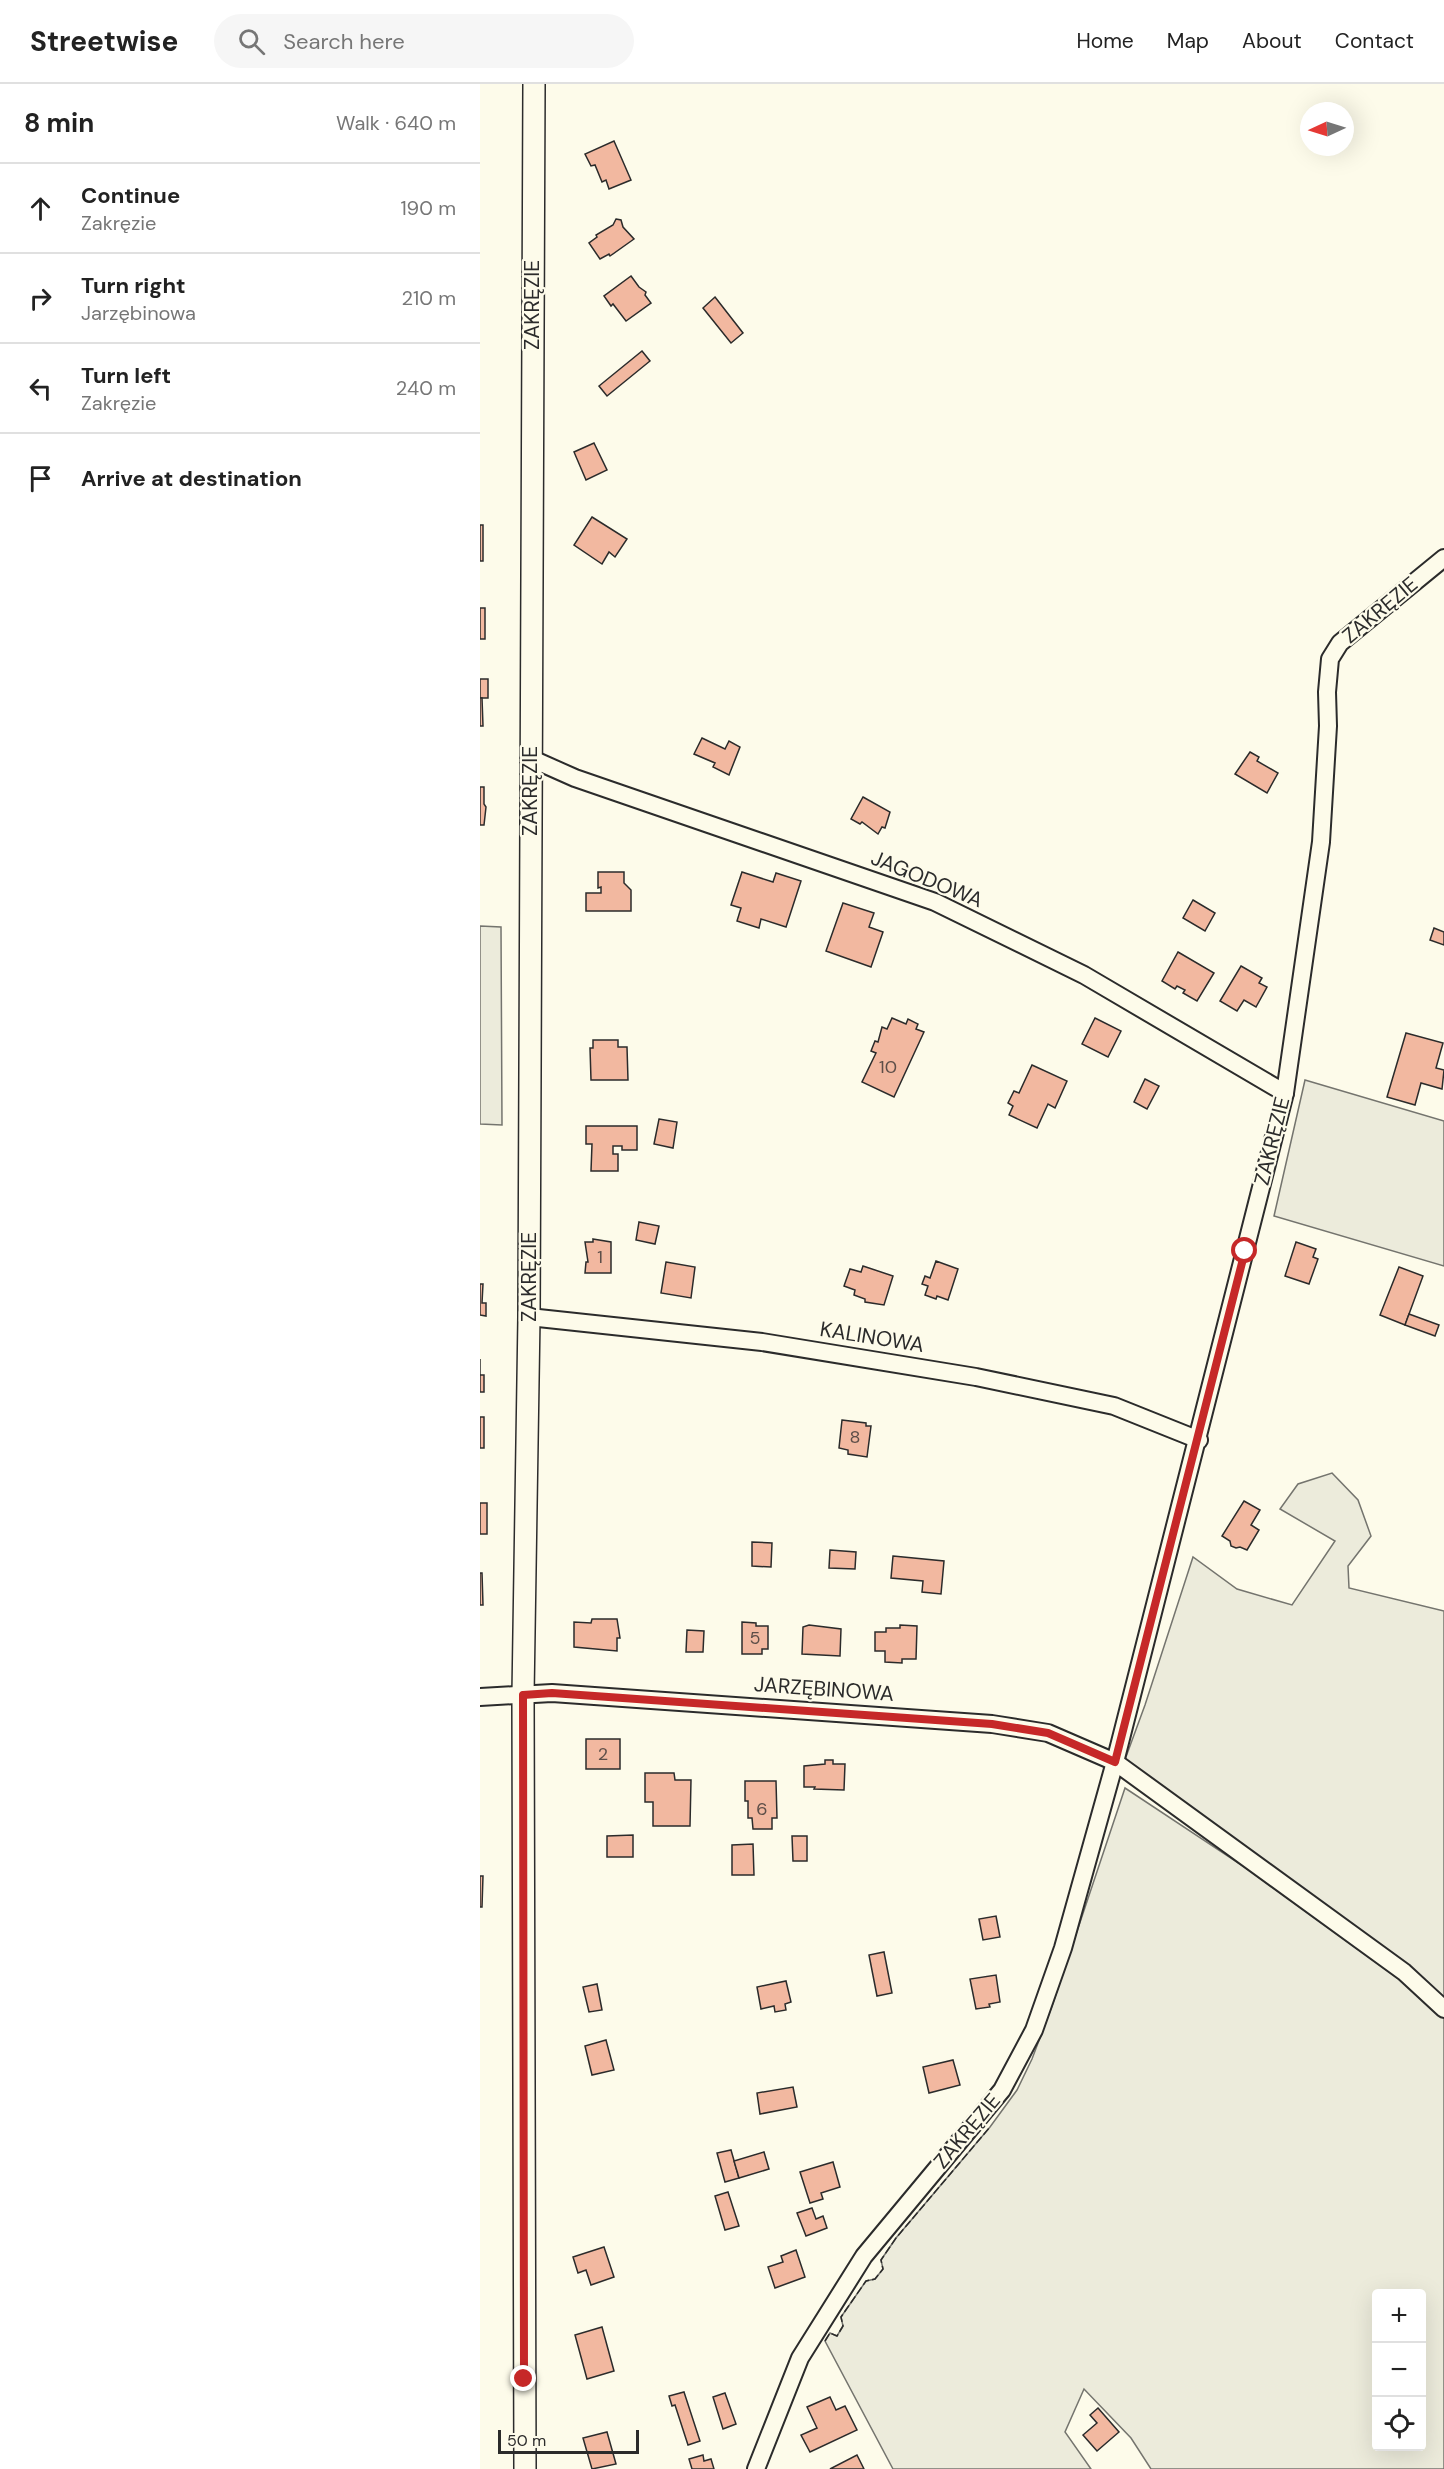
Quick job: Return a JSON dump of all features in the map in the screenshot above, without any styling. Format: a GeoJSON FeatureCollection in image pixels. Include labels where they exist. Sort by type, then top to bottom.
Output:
{"type":"FeatureCollection","features":[{"type":"Feature","properties":{"kind":"street","name":"ZAKRĘZIE"},"geometry":{"type":"LineString","coordinates":[[525,2469],[523,1695],[529,1317],[534,84]]}},
{"type":"Feature","properties":{"kind":"street","name":"ZAKRĘZIE"},"geometry":{"type":"LineString","coordinates":[[756,2469],[800,2358],[864,2256],[1002,2090],[1034,2030],[1063,1948],[1115,1762],[1199,1440],[1285,1093],[1321,842],[1330,659],[1340,643],[1444,558]]}},
{"type":"Feature","properties":{"kind":"street","name":"JAGODOWA"},"geometry":{"type":"LineString","coordinates":[[530,758],[575,778],[935,902],[1084,975],[1285,1093]]}},
{"type":"Feature","properties":{"kind":"street","name":"KALINOWA"},"geometry":{"type":"LineString","coordinates":[[529,1317],[762,1342],[976,1377],[1114,1406],[1199,1440]]}},
{"type":"Feature","properties":{"kind":"street","name":"JARZĘBINOWA"},"geometry":{"type":"LineString","coordinates":[[480,1697],[552,1693],[992,1724],[1048,1733],[1115,1762]]}},
{"type":"Feature","properties":{"kind":"street"},"geometry":{"type":"LineString","coordinates":[[1115,1762],[1404,1972],[1444,2009]]}},
{"type":"Feature","properties":{"kind":"shaded area"},"geometry":{"type":"Polygon","coordinates":[[[480,926],[501,927],[502,1125],[480,1124],[480,926]]]}},
{"type":"Feature","properties":{"kind":"shaded area"},"geometry":{"type":"Polygon","coordinates":[[[1305,1080],[1444,1121],[1444,1266],[1274,1216],[1305,1080]]]}},
{"type":"Feature","properties":{"kind":"shaded area"},"geometry":{"type":"Polygon","coordinates":[[[1332,1473],[1358,1500],[1371,1536],[1348,1566],[1349,1588],[1444,1611],[1444,1997],[1401,1959],[1123,1765],[1193,1557],[1237,1589],[1292,1605],[1335,1541],[1280,1509],[1298,1484],[1332,1473]]]}},
{"type":"Feature","properties":{"kind":"shaded area"},"geometry":{"type":"Polygon","coordinates":[[[1125,1788],[1243,1866],[1418,1993],[1444,2018],[1444,2469],[1151,2469],[1131,2438],[1084,2389],[1065,2432],[1091,2469],[893,2469],[825,2341],[830,2333],[837,2336],[843,2326],[841,2317],[866,2281],[875,2279],[883,2269],[881,2260],[896,2238],[990,2127],[1017,2090],[1032,2059],[1125,1788]]]}},
{"type":"Feature","properties":{"kind":"building"},"geometry":{"type":"Polygon","coordinates":[[[614,141],[631,180],[609,189],[606,180],[602,182],[595,165],[591,166],[585,154],[614,141]]]}},
{"type":"Feature","properties":{"kind":"building"},"geometry":{"type":"Polygon","coordinates":[[[616,219],[621,220],[623,227],[634,239],[610,256],[609,254],[600,259],[589,243],[597,237],[596,235],[613,225],[616,219]]]}},
{"type":"Feature","properties":{"kind":"building"},"geometry":{"type":"Polygon","coordinates":[[[631,276],[646,292],[645,295],[651,303],[626,321],[604,296],[631,276]]]}},
{"type":"Feature","properties":{"kind":"building"},"geometry":{"type":"Polygon","coordinates":[[[715,297],[743,333],[731,343],[703,308],[715,297]]]}},
{"type":"Feature","properties":{"kind":"building"},"geometry":{"type":"Polygon","coordinates":[[[642,351],[650,361],[607,396],[599,386],[642,351]]]}},
{"type":"Feature","properties":{"kind":"building"},"geometry":{"type":"Polygon","coordinates":[[[594,443],[607,470],[586,480],[574,452],[594,443]]]}},
{"type":"Feature","properties":{"kind":"building"},"geometry":{"type":"Polygon","coordinates":[[[592,517],[627,539],[615,557],[609,552],[602,564],[574,545],[592,517]]]}},
{"type":"Feature","properties":{"kind":"building"},"geometry":{"type":"Polygon","coordinates":[[[480,525],[483,525],[483,561],[480,561],[480,525]]]}},
{"type":"Feature","properties":{"kind":"building"},"geometry":{"type":"Polygon","coordinates":[[[480,608],[485,608],[485,639],[480,639],[480,608]]]}},
{"type":"Feature","properties":{"kind":"building"},"geometry":{"type":"Polygon","coordinates":[[[480,679],[488,679],[488,698],[480,698],[480,679]]]}},
{"type":"Feature","properties":{"kind":"building"},"geometry":{"type":"Polygon","coordinates":[[[480,698],[482,698],[483,726],[480,726],[480,698]]]}},
{"type":"Feature","properties":{"kind":"building"},"geometry":{"type":"Polygon","coordinates":[[[702,738],[725,749],[729,741],[740,747],[729,775],[713,767],[715,763],[694,754],[702,738]]]}},
{"type":"Feature","properties":{"kind":"building"},"geometry":{"type":"Polygon","coordinates":[[[1250,752],[1259,757],[1257,761],[1278,773],[1267,793],[1235,774],[1250,752]]]}},
{"type":"Feature","properties":{"kind":"building"},"geometry":{"type":"Polygon","coordinates":[[[480,787],[484,787],[486,807],[484,825],[480,825],[480,787]]]}},
{"type":"Feature","properties":{"kind":"building"},"geometry":{"type":"Polygon","coordinates":[[[863,797],[890,812],[885,828],[882,827],[878,834],[862,822],[860,824],[851,819],[863,797]]]}},
{"type":"Feature","properties":{"kind":"building"},"geometry":{"type":"Polygon","coordinates":[[[598,872],[624,872],[624,883],[631,890],[631,911],[586,911],[586,893],[601,893],[601,887],[598,888],[598,872]]]}},
{"type":"Feature","properties":{"kind":"building"},"geometry":{"type":"Polygon","coordinates":[[[742,872],[773,882],[776,873],[801,881],[786,927],[761,919],[759,928],[737,921],[741,908],[731,905],[742,872]]]}},
{"type":"Feature","properties":{"kind":"building"},"geometry":{"type":"Polygon","coordinates":[[[1193,900],[1215,913],[1205,931],[1183,918],[1193,900]]]}},
{"type":"Feature","properties":{"kind":"building"},"geometry":{"type":"Polygon","coordinates":[[[843,903],[874,913],[869,927],[883,932],[871,967],[826,951],[843,903]]]}},
{"type":"Feature","properties":{"kind":"building"},"geometry":{"type":"Polygon","coordinates":[[[1434,928],[1444,932],[1444,945],[1430,940],[1434,928]]]}},
{"type":"Feature","properties":{"kind":"building"},"geometry":{"type":"Polygon","coordinates":[[[1178,952],[1214,973],[1197,1001],[1183,993],[1185,990],[1177,986],[1175,989],[1162,981],[1178,952]]]}},
{"type":"Feature","properties":{"kind":"building"},"geometry":{"type":"Polygon","coordinates":[[[1241,966],[1262,978],[1259,983],[1267,987],[1256,1007],[1244,1000],[1237,1011],[1220,1001],[1241,966]]]}},
{"type":"Feature","properties":{"kind":"building"},"geometry":{"type":"Polygon","coordinates":[[[892,1018],[906,1024],[908,1019],[918,1024],[916,1029],[924,1032],[894,1097],[862,1082],[876,1053],[871,1051],[875,1041],[878,1042],[882,1027],[887,1029],[892,1018]]]}},
{"type":"Feature","properties":{"kind":"building"},"geometry":{"type":"Polygon","coordinates":[[[1095,1018],[1121,1031],[1108,1057],[1082,1044],[1095,1018]]]}},
{"type":"Feature","properties":{"kind":"building"},"geometry":{"type":"Polygon","coordinates":[[[1406,1033],[1443,1043],[1436,1068],[1444,1070],[1442,1089],[1421,1083],[1415,1105],[1387,1097],[1406,1033]]]}},
{"type":"Feature","properties":{"kind":"building"},"geometry":{"type":"Polygon","coordinates":[[[593,1040],[618,1040],[618,1047],[627,1047],[628,1080],[591,1080],[590,1048],[593,1048],[593,1040]]]}},
{"type":"Feature","properties":{"kind":"building"},"geometry":{"type":"Polygon","coordinates":[[[1032,1065],[1067,1081],[1055,1108],[1048,1104],[1037,1128],[1009,1115],[1013,1106],[1008,1103],[1014,1091],[1019,1093],[1032,1065]]]}},
{"type":"Feature","properties":{"kind":"building"},"geometry":{"type":"Polygon","coordinates":[[[1145,1079],[1159,1086],[1147,1109],[1134,1102],[1145,1079]]]}},
{"type":"Feature","properties":{"kind":"building"},"geometry":{"type":"Polygon","coordinates":[[[659,1119],[677,1122],[673,1148],[654,1144],[659,1119]]]}},
{"type":"Feature","properties":{"kind":"building"},"geometry":{"type":"Polygon","coordinates":[[[586,1126],[637,1126],[637,1150],[622,1150],[622,1146],[613,1146],[613,1154],[618,1154],[618,1171],[591,1171],[592,1144],[586,1144],[586,1126]]]}},
{"type":"Feature","properties":{"kind":"building"},"geometry":{"type":"Polygon","coordinates":[[[639,1222],[659,1226],[655,1244],[636,1240],[639,1222]]]}},
{"type":"Feature","properties":{"kind":"building"},"geometry":{"type":"Polygon","coordinates":[[[593,1239],[611,1242],[611,1273],[585,1273],[586,1262],[588,1262],[585,1242],[593,1242],[593,1239]]]}},
{"type":"Feature","properties":{"kind":"building"},"geometry":{"type":"Polygon","coordinates":[[[1296,1242],[1316,1249],[1313,1257],[1318,1259],[1309,1284],[1285,1276],[1296,1242]]]}},
{"type":"Feature","properties":{"kind":"building"},"geometry":{"type":"Polygon","coordinates":[[[936,1261],[958,1269],[948,1300],[925,1295],[928,1286],[922,1284],[925,1276],[930,1278],[936,1261]]]}},
{"type":"Feature","properties":{"kind":"building"},"geometry":{"type":"Polygon","coordinates":[[[666,1262],[695,1267],[691,1298],[661,1293],[666,1262]]]}},
{"type":"Feature","properties":{"kind":"building"},"geometry":{"type":"Polygon","coordinates":[[[863,1266],[893,1276],[884,1305],[865,1302],[865,1299],[854,1295],[855,1290],[844,1286],[850,1269],[861,1272],[863,1266]]]}},
{"type":"Feature","properties":{"kind":"building"},"geometry":{"type":"Polygon","coordinates":[[[1399,1267],[1423,1276],[1405,1325],[1380,1315],[1399,1267]]]}},
{"type":"Feature","properties":{"kind":"building"},"geometry":{"type":"Polygon","coordinates":[[[480,1284],[483,1284],[482,1303],[486,1303],[486,1316],[480,1315],[480,1284]]]}},
{"type":"Feature","properties":{"kind":"building"},"geometry":{"type":"Polygon","coordinates":[[[1409,1314],[1439,1325],[1435,1336],[1405,1325],[1409,1314]]]}},
{"type":"Feature","properties":{"kind":"building"},"geometry":{"type":"Polygon","coordinates":[[[480,1375],[484,1375],[484,1392],[480,1392],[480,1375]]]}},
{"type":"Feature","properties":{"kind":"building"},"geometry":{"type":"Polygon","coordinates":[[[480,1417],[484,1417],[484,1448],[480,1448],[480,1417]]]}},
{"type":"Feature","properties":{"kind":"building"},"geometry":{"type":"Polygon","coordinates":[[[842,1420],[866,1423],[866,1426],[871,1426],[867,1457],[848,1454],[848,1450],[839,1448],[842,1420]]]}},
{"type":"Feature","properties":{"kind":"building"},"geometry":{"type":"Polygon","coordinates":[[[1244,1501],[1260,1510],[1251,1525],[1259,1530],[1247,1550],[1231,1546],[1230,1541],[1222,1536],[1244,1501]]]}},
{"type":"Feature","properties":{"kind":"building"},"geometry":{"type":"Polygon","coordinates":[[[480,1503],[487,1503],[487,1534],[480,1534],[480,1503]]]}},
{"type":"Feature","properties":{"kind":"building"},"geometry":{"type":"Polygon","coordinates":[[[752,1542],[772,1543],[771,1567],[752,1566],[752,1542]]]}},
{"type":"Feature","properties":{"kind":"building"},"geometry":{"type":"Polygon","coordinates":[[[830,1550],[856,1552],[855,1569],[829,1568],[830,1550]]]}},
{"type":"Feature","properties":{"kind":"building"},"geometry":{"type":"Polygon","coordinates":[[[893,1556],[944,1561],[941,1594],[922,1592],[923,1581],[891,1578],[893,1556]]]}},
{"type":"Feature","properties":{"kind":"building"},"geometry":{"type":"Polygon","coordinates":[[[480,1573],[482,1573],[483,1605],[480,1605],[480,1573]]]}},
{"type":"Feature","properties":{"kind":"building"},"geometry":{"type":"Polygon","coordinates":[[[592,1619],[617,1619],[620,1638],[617,1638],[617,1651],[574,1647],[574,1622],[591,1623],[592,1619]]]}},
{"type":"Feature","properties":{"kind":"building"},"geometry":{"type":"Polygon","coordinates":[[[742,1622],[756,1623],[756,1626],[768,1626],[768,1649],[762,1649],[762,1654],[742,1654],[742,1622]]]}},
{"type":"Feature","properties":{"kind":"building"},"geometry":{"type":"Polygon","coordinates":[[[809,1625],[841,1629],[840,1656],[802,1654],[803,1627],[809,1625]]]}},
{"type":"Feature","properties":{"kind":"building"},"geometry":{"type":"Polygon","coordinates":[[[900,1625],[917,1626],[916,1659],[902,1659],[902,1663],[885,1662],[885,1651],[875,1651],[875,1632],[886,1632],[886,1628],[900,1628],[900,1625]]]}},
{"type":"Feature","properties":{"kind":"building"},"geometry":{"type":"Polygon","coordinates":[[[687,1630],[704,1631],[703,1652],[686,1652],[687,1630]]]}},
{"type":"Feature","properties":{"kind":"building"},"geometry":{"type":"Polygon","coordinates":[[[586,1739],[620,1739],[620,1769],[586,1769],[586,1739]]]}},
{"type":"Feature","properties":{"kind":"building"},"geometry":{"type":"Polygon","coordinates":[[[825,1760],[833,1760],[833,1764],[845,1764],[844,1790],[804,1787],[804,1766],[825,1764],[825,1760]]]}},
{"type":"Feature","properties":{"kind":"building"},"geometry":{"type":"Polygon","coordinates":[[[645,1773],[674,1773],[675,1780],[691,1780],[690,1826],[653,1826],[653,1802],[645,1802],[645,1773]]]}},
{"type":"Feature","properties":{"kind":"building"},"geometry":{"type":"Polygon","coordinates":[[[745,1781],[776,1781],[777,1818],[772,1818],[772,1829],[753,1829],[752,1818],[748,1818],[748,1801],[745,1801],[745,1781]]]}},
{"type":"Feature","properties":{"kind":"building"},"geometry":{"type":"Polygon","coordinates":[[[633,1835],[633,1857],[607,1857],[607,1836],[633,1835]]]}},
{"type":"Feature","properties":{"kind":"building"},"geometry":{"type":"Polygon","coordinates":[[[792,1836],[807,1836],[807,1861],[793,1861],[792,1836]]]}},
{"type":"Feature","properties":{"kind":"building"},"geometry":{"type":"Polygon","coordinates":[[[753,1844],[754,1875],[732,1875],[732,1845],[753,1844]]]}},
{"type":"Feature","properties":{"kind":"building"},"geometry":{"type":"Polygon","coordinates":[[[480,1876],[483,1876],[482,1907],[480,1907],[480,1876]]]}},
{"type":"Feature","properties":{"kind":"building"},"geometry":{"type":"Polygon","coordinates":[[[996,1916],[1000,1937],[983,1940],[979,1919],[996,1916]]]}},
{"type":"Feature","properties":{"kind":"building"},"geometry":{"type":"Polygon","coordinates":[[[884,1952],[892,1993],[877,1996],[869,1955],[884,1952]]]}},
{"type":"Feature","properties":{"kind":"building"},"geometry":{"type":"Polygon","coordinates":[[[996,1975],[1000,2002],[989,2004],[990,2007],[976,2009],[970,1979],[996,1975]]]}},
{"type":"Feature","properties":{"kind":"building"},"geometry":{"type":"Polygon","coordinates":[[[786,1981],[791,2002],[785,2004],[786,2010],[775,2012],[774,2006],[761,2009],[757,1987],[786,1981]]]}},
{"type":"Feature","properties":{"kind":"building"},"geometry":{"type":"Polygon","coordinates":[[[597,1984],[602,2010],[589,2012],[583,1987],[597,1984]]]}},
{"type":"Feature","properties":{"kind":"building"},"geometry":{"type":"Polygon","coordinates":[[[606,2040],[614,2070],[592,2075],[585,2046],[606,2040]]]}},
{"type":"Feature","properties":{"kind":"building"},"geometry":{"type":"Polygon","coordinates":[[[953,2060],[960,2085],[929,2093],[923,2067],[953,2060]]]}},
{"type":"Feature","properties":{"kind":"building"},"geometry":{"type":"Polygon","coordinates":[[[793,2087],[797,2107],[760,2114],[757,2093],[793,2087]]]}},
{"type":"Feature","properties":{"kind":"building"},"geometry":{"type":"Polygon","coordinates":[[[731,2150],[739,2178],[725,2182],[717,2153],[731,2150]]]}},
{"type":"Feature","properties":{"kind":"building"},"geometry":{"type":"Polygon","coordinates":[[[764,2152],[769,2169],[739,2178],[734,2161],[764,2152]]]}},
{"type":"Feature","properties":{"kind":"building"},"geometry":{"type":"Polygon","coordinates":[[[833,2162],[840,2187],[821,2193],[823,2199],[810,2203],[800,2172],[833,2162]]]}},
{"type":"Feature","properties":{"kind":"building"},"geometry":{"type":"Polygon","coordinates":[[[728,2192],[739,2226],[725,2230],[715,2196],[728,2192]]]}},
{"type":"Feature","properties":{"kind":"building"},"geometry":{"type":"Polygon","coordinates":[[[812,2208],[816,2219],[823,2216],[827,2228],[806,2236],[797,2213],[812,2208]]]}},
{"type":"Feature","properties":{"kind":"building"},"geometry":{"type":"Polygon","coordinates":[[[604,2247],[614,2277],[591,2285],[586,2270],[578,2273],[573,2257],[604,2247]]]}},
{"type":"Feature","properties":{"kind":"building"},"geometry":{"type":"Polygon","coordinates":[[[796,2250],[805,2277],[775,2288],[768,2267],[783,2262],[781,2256],[796,2250]]]}},
{"type":"Feature","properties":{"kind":"building"},"geometry":{"type":"Polygon","coordinates":[[[602,2327],[614,2371],[587,2379],[575,2335],[602,2327]]]}},
{"type":"Feature","properties":{"kind":"building"},"geometry":{"type":"Polygon","coordinates":[[[684,2392],[700,2441],[688,2445],[675,2405],[672,2406],[669,2396],[684,2392]]]}},
{"type":"Feature","properties":{"kind":"building"},"geometry":{"type":"Polygon","coordinates":[[[725,2393],[736,2424],[723,2429],[713,2397],[725,2393]]]}},
{"type":"Feature","properties":{"kind":"building"},"geometry":{"type":"Polygon","coordinates":[[[830,2397],[836,2410],[845,2406],[857,2430],[810,2452],[801,2435],[817,2428],[807,2407],[830,2397]]]}},
{"type":"Feature","properties":{"kind":"building"},"geometry":{"type":"Polygon","coordinates":[[[1098,2408],[1119,2432],[1097,2451],[1083,2435],[1097,2423],[1090,2415],[1098,2408]]]}},
{"type":"Feature","properties":{"kind":"building"},"geometry":{"type":"Polygon","coordinates":[[[607,2432],[616,2464],[592,2469],[583,2438],[607,2432]]]}},
{"type":"Feature","properties":{"kind":"building"},"geometry":{"type":"Polygon","coordinates":[[[703,2455],[704,2461],[711,2459],[714,2469],[692,2469],[689,2459],[703,2455]]]}},
{"type":"Feature","properties":{"kind":"building"},"geometry":{"type":"Polygon","coordinates":[[[857,2455],[864,2469],[830,2469],[857,2455]]]}},
{"type":"Feature","properties":{"kind":"fence"},"geometry":{"type":"LineString","coordinates":[[825,2341],[830,2333],[837,2336],[843,2326],[841,2317],[866,2281],[875,2279],[883,2269],[881,2260],[896,2238],[990,2127]]}},
{"type":"Feature","properties":{"kind":"route"},"geometry":{"type":"LineString","coordinates":[[524,2379],[523,1695],[552,1693],[992,1724],[1048,1733],[1115,1762],[1199,1440],[1245,1251]]}}]}
